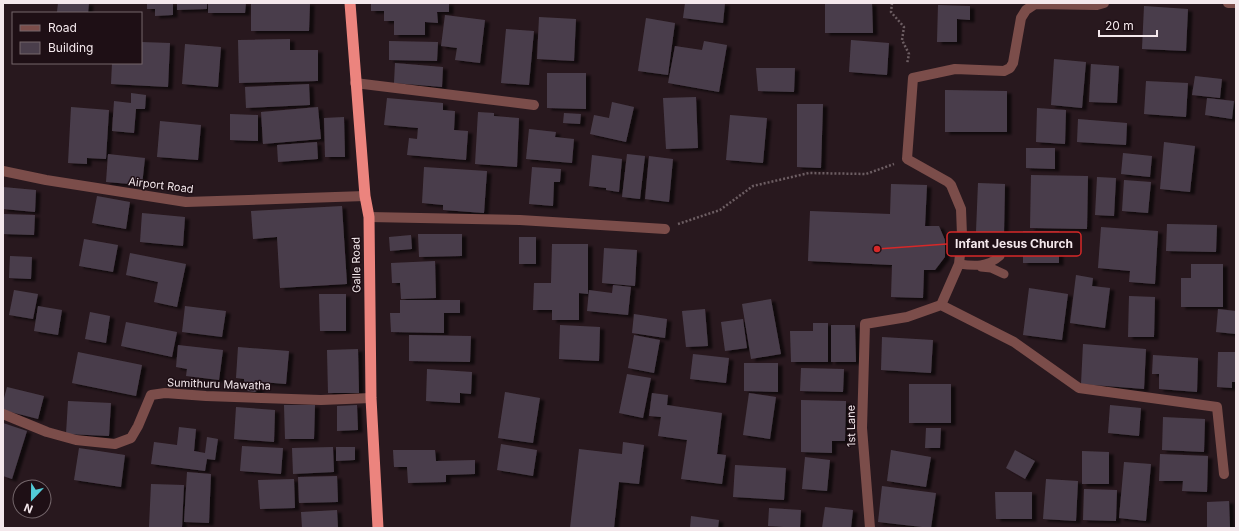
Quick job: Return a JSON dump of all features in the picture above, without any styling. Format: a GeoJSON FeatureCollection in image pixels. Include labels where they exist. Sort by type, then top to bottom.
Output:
{"type":"FeatureCollection","features":[{"type":"Feature","properties":{"kind":"highway","name":"Galle Road"},"geometry":{"type":"LineString","coordinates":[[350,3],[355,83],[368,217],[371,398],[378,528]]}},
{"type":"Feature","properties":{"kind":"street"},"geometry":{"type":"LineString","coordinates":[[1104,3],[1097,6],[1035,4],[1026,10],[1021,18],[1013,63],[1010,68],[1004,71],[955,69],[913,78],[907,158],[948,182],[951,185],[961,209],[962,235],[959,264],[941,306],[1014,342],[1079,388],[1217,407],[1224,474]]}},
{"type":"Feature","properties":{"kind":"street"},"geometry":{"type":"LineString","coordinates":[[1228,3],[1236,3]]}},
{"type":"Feature","properties":{"kind":"street"},"geometry":{"type":"LineString","coordinates":[[355,83],[534,105]]}},
{"type":"Feature","properties":{"kind":"street","name":"Airport Road"},"geometry":{"type":"LineString","coordinates":[[3,171],[46,180],[186,202],[365,196]]}},
{"type":"Feature","properties":{"kind":"street"},"geometry":{"type":"LineString","coordinates":[[368,217],[520,220],[665,229]]}},
{"type":"Feature","properties":{"kind":"street","name":"1st Lane"},"geometry":{"type":"LineString","coordinates":[[870,528],[862,428],[865,324],[907,317],[941,306]]}},
{"type":"Feature","properties":{"kind":"street","name":"Sumithuru Mawatha"},"geometry":{"type":"LineString","coordinates":[[3,414],[47,432],[76,440],[115,444],[131,438],[138,426],[151,395],[165,393],[321,400],[371,398]]}},
{"type":"Feature","properties":{"kind":"lane"},"geometry":{"type":"LineString","coordinates":[[975,266],[994,261],[1000,256]]}},
{"type":"Feature","properties":{"kind":"lane"},"geometry":{"type":"LineString","coordinates":[[959,264],[991,268],[1004,274]]}},
{"type":"Feature","properties":{"kind":"path"},"geometry":{"type":"LineString","coordinates":[[892,3],[891,12],[904,27],[902,40],[909,54],[906,69],[913,78]]}},
{"type":"Feature","properties":{"kind":"path"},"geometry":{"type":"LineString","coordinates":[[665,229],[720,210],[753,186],[809,173],[866,174],[907,158]]}},
{"type":"Feature","properties":{"kind":"building"},"geometry":{"type":"Polygon","coordinates":[[[58,3],[89,3],[88,12],[57,12],[58,3]]]}},
{"type":"Feature","properties":{"kind":"building"},"geometry":{"type":"Polygon","coordinates":[[[147,3],[173,3],[173,15],[155,16],[155,9],[147,9],[147,3]]]}},
{"type":"Feature","properties":{"kind":"building"},"geometry":{"type":"Polygon","coordinates":[[[177,3],[207,3],[207,9],[177,10],[177,3]]]}},
{"type":"Feature","properties":{"kind":"building"},"geometry":{"type":"Polygon","coordinates":[[[208,3],[246,3],[245,13],[208,13],[208,3]]]}},
{"type":"Feature","properties":{"kind":"building"},"geometry":{"type":"Polygon","coordinates":[[[251,3],[310,3],[309,31],[251,31],[251,3]]]}},
{"type":"Feature","properties":{"kind":"building"},"geometry":{"type":"Polygon","coordinates":[[[371,3],[449,3],[449,12],[437,12],[438,23],[425,22],[425,35],[394,35],[394,21],[384,21],[384,11],[371,11],[371,3]]]}},
{"type":"Feature","properties":{"kind":"building"},"geometry":{"type":"Polygon","coordinates":[[[685,3],[725,3],[723,23],[683,18],[685,3]]]}},
{"type":"Feature","properties":{"kind":"building"},"geometry":{"type":"Polygon","coordinates":[[[825,3],[872,3],[873,33],[825,33],[825,3]]]}},
{"type":"Feature","properties":{"kind":"building"},"geometry":{"type":"Polygon","coordinates":[[[938,5],[970,6],[970,20],[957,19],[957,42],[937,42],[938,5]]]}},
{"type":"Feature","properties":{"kind":"building"},"geometry":{"type":"Polygon","coordinates":[[[1144,6],[1188,9],[1186,51],[1142,49],[1144,6]]]}},
{"type":"Feature","properties":{"kind":"building"},"geometry":{"type":"Polygon","coordinates":[[[445,15],[485,20],[480,63],[455,60],[457,48],[441,46],[445,15]]]}},
{"type":"Feature","properties":{"kind":"building"},"geometry":{"type":"Polygon","coordinates":[[[539,17],[576,19],[574,61],[537,59],[539,17]]]}},
{"type":"Feature","properties":{"kind":"building"},"geometry":{"type":"Polygon","coordinates":[[[646,18],[675,23],[668,75],[638,71],[646,18]]]}},
{"type":"Feature","properties":{"kind":"building"},"geometry":{"type":"Polygon","coordinates":[[[506,29],[534,31],[529,85],[501,83],[506,29]]]}},
{"type":"Feature","properties":{"kind":"building"},"geometry":{"type":"Polygon","coordinates":[[[290,39],[290,50],[318,50],[318,81],[239,83],[238,40],[290,39]]]}},
{"type":"Feature","properties":{"kind":"building"},"geometry":{"type":"Polygon","coordinates":[[[851,40],[889,43],[887,75],[849,72],[851,40]]]}},
{"type":"Feature","properties":{"kind":"building"},"geometry":{"type":"Polygon","coordinates":[[[389,41],[438,42],[437,61],[389,60],[389,41]]]}},
{"type":"Feature","properties":{"kind":"building"},"geometry":{"type":"Polygon","coordinates":[[[704,41],[727,45],[719,92],[668,83],[675,46],[702,50],[704,41]]]}},
{"type":"Feature","properties":{"kind":"building"},"geometry":{"type":"Polygon","coordinates":[[[142,42],[170,43],[168,87],[111,84],[112,64],[142,64],[142,42]]]}},
{"type":"Feature","properties":{"kind":"building"},"geometry":{"type":"Polygon","coordinates":[[[185,44],[221,47],[218,87],[182,84],[185,44]]]}},
{"type":"Feature","properties":{"kind":"building"},"geometry":{"type":"Polygon","coordinates":[[[1054,59],[1086,62],[1082,108],[1051,105],[1054,59]]]}},
{"type":"Feature","properties":{"kind":"building"},"geometry":{"type":"Polygon","coordinates":[[[395,63],[443,67],[442,87],[394,83],[395,63]]]}},
{"type":"Feature","properties":{"kind":"building"},"geometry":{"type":"Polygon","coordinates":[[[1091,64],[1119,66],[1117,103],[1089,102],[1091,64]]]}},
{"type":"Feature","properties":{"kind":"building"},"geometry":{"type":"Polygon","coordinates":[[[756,68],[795,68],[794,92],[758,91],[756,68]]]}},
{"type":"Feature","properties":{"kind":"building"},"geometry":{"type":"Polygon","coordinates":[[[547,73],[586,73],[586,109],[547,108],[547,73]]]}},
{"type":"Feature","properties":{"kind":"building"},"geometry":{"type":"Polygon","coordinates":[[[1195,76],[1222,79],[1220,98],[1192,95],[1195,76]]]}},
{"type":"Feature","properties":{"kind":"building"},"geometry":{"type":"Polygon","coordinates":[[[1146,81],[1188,83],[1186,117],[1144,114],[1146,81]]]}},
{"type":"Feature","properties":{"kind":"building"},"geometry":{"type":"Polygon","coordinates":[[[309,84],[310,105],[246,108],[245,87],[309,84]]]}},
{"type":"Feature","properties":{"kind":"building"},"geometry":{"type":"Polygon","coordinates":[[[945,90],[1007,91],[1007,132],[945,132],[945,90]]]}},
{"type":"Feature","properties":{"kind":"building"},"geometry":{"type":"Polygon","coordinates":[[[131,93],[146,95],[145,109],[136,109],[134,133],[112,131],[114,101],[131,103],[131,93]]]}},
{"type":"Feature","properties":{"kind":"building"},"geometry":{"type":"Polygon","coordinates":[[[696,97],[698,148],[666,149],[663,98],[696,97]]]}},
{"type":"Feature","properties":{"kind":"building"},"geometry":{"type":"Polygon","coordinates":[[[387,98],[443,103],[443,110],[455,111],[454,130],[468,131],[466,160],[407,155],[409,138],[417,139],[418,128],[384,125],[387,98]]]}},
{"type":"Feature","properties":{"kind":"building"},"geometry":{"type":"Polygon","coordinates":[[[1207,98],[1234,101],[1232,119],[1205,115],[1207,98]]]}},
{"type":"Feature","properties":{"kind":"building"},"geometry":{"type":"Polygon","coordinates":[[[612,102],[634,107],[626,142],[590,134],[594,115],[609,118],[612,102]]]}},
{"type":"Feature","properties":{"kind":"building"},"geometry":{"type":"Polygon","coordinates":[[[797,104],[823,104],[821,168],[797,167],[797,104]]]}},
{"type":"Feature","properties":{"kind":"building"},"geometry":{"type":"Polygon","coordinates":[[[71,107],[109,110],[106,159],[87,158],[87,164],[68,163],[71,107]]]}},
{"type":"Feature","properties":{"kind":"building"},"geometry":{"type":"Polygon","coordinates":[[[318,107],[321,139],[263,144],[261,112],[318,107]]]}},
{"type":"Feature","properties":{"kind":"building"},"geometry":{"type":"Polygon","coordinates":[[[1037,108],[1066,110],[1065,144],[1036,142],[1037,108]]]}},
{"type":"Feature","properties":{"kind":"building"},"geometry":{"type":"Polygon","coordinates":[[[478,112],[494,113],[494,116],[519,118],[517,167],[475,164],[478,112]]]}},
{"type":"Feature","properties":{"kind":"building"},"geometry":{"type":"Polygon","coordinates":[[[564,113],[581,114],[580,124],[563,123],[564,113]]]}},
{"type":"Feature","properties":{"kind":"building"},"geometry":{"type":"Polygon","coordinates":[[[230,114],[258,115],[258,141],[230,140],[230,114]]]}},
{"type":"Feature","properties":{"kind":"building"},"geometry":{"type":"Polygon","coordinates":[[[730,115],[767,118],[763,163],[726,160],[730,115]]]}},
{"type":"Feature","properties":{"kind":"building"},"geometry":{"type":"Polygon","coordinates":[[[344,117],[345,157],[325,157],[324,118],[344,117]]]}},
{"type":"Feature","properties":{"kind":"building"},"geometry":{"type":"Polygon","coordinates":[[[1078,119],[1127,123],[1126,145],[1077,142],[1078,119]]]}},
{"type":"Feature","properties":{"kind":"building"},"geometry":{"type":"Polygon","coordinates":[[[160,121],[201,125],[198,160],[157,157],[160,121]]]}},
{"type":"Feature","properties":{"kind":"building"},"geometry":{"type":"Polygon","coordinates":[[[529,129],[556,132],[555,137],[574,139],[572,163],[526,159],[529,129]]]}},
{"type":"Feature","properties":{"kind":"building"},"geometry":{"type":"Polygon","coordinates":[[[317,142],[318,159],[278,162],[277,145],[317,142]]]}},
{"type":"Feature","properties":{"kind":"building"},"geometry":{"type":"Polygon","coordinates":[[[1164,142],[1195,146],[1190,192],[1160,189],[1164,142]]]}},
{"type":"Feature","properties":{"kind":"building"},"geometry":{"type":"Polygon","coordinates":[[[1026,148],[1055,148],[1055,169],[1026,168],[1026,148]]]}},
{"type":"Feature","properties":{"kind":"building"},"geometry":{"type":"Polygon","coordinates":[[[1123,153],[1152,156],[1150,177],[1121,174],[1123,153]]]}},
{"type":"Feature","properties":{"kind":"building"},"geometry":{"type":"Polygon","coordinates":[[[108,154],[145,158],[142,185],[106,182],[108,154]]]}},
{"type":"Feature","properties":{"kind":"building"},"geometry":{"type":"Polygon","coordinates":[[[627,154],[645,156],[640,199],[622,197],[627,154]]]}},
{"type":"Feature","properties":{"kind":"building"},"geometry":{"type":"Polygon","coordinates":[[[592,155],[622,159],[619,192],[606,190],[606,188],[589,186],[592,155]]]}},
{"type":"Feature","properties":{"kind":"building"},"geometry":{"type":"Polygon","coordinates":[[[649,156],[673,159],[669,202],[645,199],[649,156]]]}},
{"type":"Feature","properties":{"kind":"building"},"geometry":{"type":"Polygon","coordinates":[[[424,167],[487,171],[484,213],[443,210],[443,205],[422,203],[424,167]]]}},
{"type":"Feature","properties":{"kind":"building"},"geometry":{"type":"Polygon","coordinates":[[[532,167],[561,169],[560,182],[554,182],[553,206],[529,204],[532,167]]]}},
{"type":"Feature","properties":{"kind":"building"},"geometry":{"type":"Polygon","coordinates":[[[1031,175],[1088,176],[1087,229],[1030,228],[1031,175]]]}},
{"type":"Feature","properties":{"kind":"building"},"geometry":{"type":"Polygon","coordinates":[[[1097,177],[1116,178],[1114,216],[1095,215],[1097,177]]]}},
{"type":"Feature","properties":{"kind":"building"},"geometry":{"type":"Polygon","coordinates":[[[1124,180],[1151,182],[1148,213],[1122,211],[1124,180]]]}},
{"type":"Feature","properties":{"kind":"building"},"geometry":{"type":"Polygon","coordinates":[[[978,183],[1005,184],[1004,233],[976,232],[978,183]]]}},
{"type":"Feature","properties":{"kind":"building"},"geometry":{"type":"Polygon","coordinates":[[[891,184],[927,185],[925,226],[939,226],[945,240],[945,257],[935,270],[924,270],[923,298],[891,297],[892,265],[808,261],[810,211],[890,214],[891,184]]]}},
{"type":"Feature","properties":{"kind":"building"},"geometry":{"type":"Polygon","coordinates":[[[3,187],[36,190],[35,212],[3,209],[3,187]]]}},
{"type":"Feature","properties":{"kind":"building"},"geometry":{"type":"Polygon","coordinates":[[[97,196],[130,202],[126,229],[92,223],[97,196]]]}},
{"type":"Feature","properties":{"kind":"building"},"geometry":{"type":"Polygon","coordinates":[[[342,206],[347,284],[280,288],[277,237],[253,239],[251,211],[342,206]]]}},
{"type":"Feature","properties":{"kind":"building"},"geometry":{"type":"Polygon","coordinates":[[[142,213],[185,217],[183,246],[140,242],[142,213]]]}},
{"type":"Feature","properties":{"kind":"building"},"geometry":{"type":"Polygon","coordinates":[[[3,214],[35,215],[34,235],[3,234],[3,214]]]}},
{"type":"Feature","properties":{"kind":"building"},"geometry":{"type":"Polygon","coordinates":[[[1167,224],[1217,225],[1216,252],[1166,251],[1167,224]]]}},
{"type":"Feature","properties":{"kind":"building"},"geometry":{"type":"Polygon","coordinates":[[[1101,227],[1158,231],[1155,284],[1129,282],[1130,271],[1098,268],[1101,227]]]}},
{"type":"Feature","properties":{"kind":"building"},"geometry":{"type":"Polygon","coordinates":[[[1023,231],[1059,231],[1059,263],[1023,263],[1023,231]]]}},
{"type":"Feature","properties":{"kind":"building"},"geometry":{"type":"Polygon","coordinates":[[[418,234],[462,234],[462,256],[419,257],[418,234]]]}},
{"type":"Feature","properties":{"kind":"building"},"geometry":{"type":"Polygon","coordinates":[[[411,235],[412,249],[390,251],[389,237],[411,235]]]}},
{"type":"Feature","properties":{"kind":"building"},"geometry":{"type":"Polygon","coordinates":[[[519,237],[536,237],[536,264],[519,264],[519,237]]]}},
{"type":"Feature","properties":{"kind":"building"},"geometry":{"type":"Polygon","coordinates":[[[84,239],[118,245],[113,272],[79,266],[84,239]]]}},
{"type":"Feature","properties":{"kind":"building"},"geometry":{"type":"Polygon","coordinates":[[[552,244],[588,244],[588,294],[579,293],[579,320],[552,320],[552,310],[533,310],[534,283],[551,283],[552,244]]]}},
{"type":"Feature","properties":{"kind":"building"},"geometry":{"type":"Polygon","coordinates":[[[604,248],[637,250],[635,286],[602,283],[604,248]]]}},
{"type":"Feature","properties":{"kind":"building"},"geometry":{"type":"Polygon","coordinates":[[[130,253],[186,264],[177,307],[154,302],[158,282],[126,275],[130,253]]]}},
{"type":"Feature","properties":{"kind":"building"},"geometry":{"type":"Polygon","coordinates":[[[10,256],[32,257],[31,279],[9,278],[10,256]]]}},
{"type":"Feature","properties":{"kind":"building"},"geometry":{"type":"Polygon","coordinates":[[[435,261],[436,298],[401,299],[400,283],[392,283],[391,263],[435,261]]]}},
{"type":"Feature","properties":{"kind":"building"},"geometry":{"type":"Polygon","coordinates":[[[1191,264],[1223,264],[1223,307],[1181,307],[1181,278],[1191,278],[1191,264]]]}},
{"type":"Feature","properties":{"kind":"building"},"geometry":{"type":"Polygon","coordinates":[[[1076,275],[1093,278],[1092,286],[1110,288],[1105,328],[1070,323],[1076,275]]]}},
{"type":"Feature","properties":{"kind":"building"},"geometry":{"type":"Polygon","coordinates":[[[613,285],[631,287],[628,315],[587,311],[589,290],[612,293],[613,285]]]}},
{"type":"Feature","properties":{"kind":"building"},"geometry":{"type":"Polygon","coordinates":[[[1029,288],[1068,294],[1062,340],[1023,335],[1029,288]]]}},
{"type":"Feature","properties":{"kind":"building"},"geometry":{"type":"Polygon","coordinates":[[[14,290],[38,294],[33,319],[9,315],[14,290]]]}},
{"type":"Feature","properties":{"kind":"building"},"geometry":{"type":"Polygon","coordinates":[[[319,294],[346,294],[346,331],[320,331],[319,294]]]}},
{"type":"Feature","properties":{"kind":"building"},"geometry":{"type":"Polygon","coordinates":[[[1129,296],[1155,297],[1154,337],[1128,337],[1129,296]]]}},
{"type":"Feature","properties":{"kind":"building"},"geometry":{"type":"Polygon","coordinates":[[[771,299],[781,354],[751,359],[742,304],[771,299]]]}},
{"type":"Feature","properties":{"kind":"building"},"geometry":{"type":"Polygon","coordinates":[[[400,300],[460,300],[460,313],[444,313],[444,333],[391,332],[390,313],[400,313],[400,300]]]}},
{"type":"Feature","properties":{"kind":"building"},"geometry":{"type":"Polygon","coordinates":[[[38,306],[62,310],[58,335],[34,331],[38,306]]]}},
{"type":"Feature","properties":{"kind":"building"},"geometry":{"type":"Polygon","coordinates":[[[185,306],[226,311],[222,337],[182,332],[185,306]]]}},
{"type":"Feature","properties":{"kind":"building"},"geometry":{"type":"Polygon","coordinates":[[[705,309],[708,346],[686,347],[682,311],[705,309]]]}},
{"type":"Feature","properties":{"kind":"building"},"geometry":{"type":"Polygon","coordinates":[[[1218,309],[1236,311],[1236,334],[1216,332],[1218,309]]]}},
{"type":"Feature","properties":{"kind":"building"},"geometry":{"type":"Polygon","coordinates":[[[90,312],[110,316],[106,343],[85,339],[90,312]]]}},
{"type":"Feature","properties":{"kind":"building"},"geometry":{"type":"Polygon","coordinates":[[[634,314],[667,319],[665,338],[632,333],[634,314]]]}},
{"type":"Feature","properties":{"kind":"building"},"geometry":{"type":"Polygon","coordinates":[[[743,319],[747,348],[725,351],[721,322],[743,319]]]}},
{"type":"Feature","properties":{"kind":"building"},"geometry":{"type":"Polygon","coordinates":[[[126,322],[177,332],[172,357],[121,346],[126,322]]]}},
{"type":"Feature","properties":{"kind":"building"},"geometry":{"type":"Polygon","coordinates":[[[813,323],[828,323],[828,362],[791,362],[790,331],[813,331],[813,323]]]}},
{"type":"Feature","properties":{"kind":"building"},"geometry":{"type":"Polygon","coordinates":[[[560,325],[600,327],[599,361],[559,359],[560,325]]]}},
{"type":"Feature","properties":{"kind":"building"},"geometry":{"type":"Polygon","coordinates":[[[831,325],[855,325],[856,362],[831,362],[831,325]]]}},
{"type":"Feature","properties":{"kind":"building"},"geometry":{"type":"Polygon","coordinates":[[[409,335],[471,336],[470,362],[409,361],[409,335]]]}},
{"type":"Feature","properties":{"kind":"building"},"geometry":{"type":"Polygon","coordinates":[[[634,335],[660,340],[654,373],[628,368],[634,335]]]}},
{"type":"Feature","properties":{"kind":"building"},"geometry":{"type":"Polygon","coordinates":[[[882,337],[933,340],[931,373],[881,370],[882,337]]]}},
{"type":"Feature","properties":{"kind":"building"},"geometry":{"type":"Polygon","coordinates":[[[1083,344],[1146,349],[1144,389],[1081,384],[1083,344]]]}},
{"type":"Feature","properties":{"kind":"building"},"geometry":{"type":"Polygon","coordinates":[[[178,345],[223,350],[219,380],[186,376],[187,369],[176,367],[178,345]]]}},
{"type":"Feature","properties":{"kind":"building"},"geometry":{"type":"Polygon","coordinates":[[[238,347],[289,351],[286,384],[261,382],[261,388],[255,392],[248,391],[244,386],[244,379],[236,378],[238,347]]]}},
{"type":"Feature","properties":{"kind":"building"},"geometry":{"type":"Polygon","coordinates":[[[358,349],[359,393],[328,393],[327,350],[358,349]]]}},
{"type":"Feature","properties":{"kind":"building"},"geometry":{"type":"Polygon","coordinates":[[[78,352],[142,365],[136,396],[72,383],[78,352]]]}},
{"type":"Feature","properties":{"kind":"building"},"geometry":{"type":"Polygon","coordinates":[[[1218,352],[1236,352],[1236,382],[1232,382],[1232,388],[1217,387],[1218,352]]]}},
{"type":"Feature","properties":{"kind":"building"},"geometry":{"type":"Polygon","coordinates":[[[693,354],[729,358],[726,383],[690,379],[693,354]]]}},
{"type":"Feature","properties":{"kind":"building"},"geometry":{"type":"Polygon","coordinates":[[[1153,355],[1198,358],[1197,392],[1159,389],[1159,374],[1152,374],[1153,355]]]}},
{"type":"Feature","properties":{"kind":"building"},"geometry":{"type":"Polygon","coordinates":[[[744,363],[778,363],[778,392],[744,391],[744,363]]]}},
{"type":"Feature","properties":{"kind":"building"},"geometry":{"type":"Polygon","coordinates":[[[801,368],[844,369],[843,392],[800,391],[801,368]]]}},
{"type":"Feature","properties":{"kind":"building"},"geometry":{"type":"Polygon","coordinates":[[[427,369],[472,372],[471,394],[460,393],[460,403],[426,401],[427,369]]]}},
{"type":"Feature","properties":{"kind":"building"},"geometry":{"type":"Polygon","coordinates":[[[627,374],[651,378],[643,418],[619,413],[627,374]]]}},
{"type":"Feature","properties":{"kind":"building"},"geometry":{"type":"Polygon","coordinates":[[[909,384],[951,384],[951,423],[909,423],[909,384]]]}},
{"type":"Feature","properties":{"kind":"building"},"geometry":{"type":"Polygon","coordinates":[[[7,387],[44,396],[38,419],[3,410],[3,402],[7,387]]]}},
{"type":"Feature","properties":{"kind":"building"},"geometry":{"type":"Polygon","coordinates":[[[505,392],[540,398],[533,443],[498,438],[505,392]]]}},
{"type":"Feature","properties":{"kind":"building"},"geometry":{"type":"Polygon","coordinates":[[[652,393],[668,395],[667,405],[722,413],[717,454],[726,455],[722,484],[681,479],[687,440],[658,436],[661,417],[649,416],[652,393]]]}},
{"type":"Feature","properties":{"kind":"building"},"geometry":{"type":"Polygon","coordinates":[[[749,393],[776,397],[770,439],[743,435],[749,393]]]}},
{"type":"Feature","properties":{"kind":"building"},"geometry":{"type":"Polygon","coordinates":[[[801,400],[846,401],[845,441],[832,441],[832,453],[801,452],[801,400]]]}},
{"type":"Feature","properties":{"kind":"building"},"geometry":{"type":"Polygon","coordinates":[[[68,401],[111,403],[109,436],[66,434],[68,401]]]}},
{"type":"Feature","properties":{"kind":"building"},"geometry":{"type":"Polygon","coordinates":[[[284,405],[315,405],[314,439],[285,439],[284,405]]]}},
{"type":"Feature","properties":{"kind":"building"},"geometry":{"type":"Polygon","coordinates":[[[357,405],[358,430],[337,431],[337,406],[357,405]]]}},
{"type":"Feature","properties":{"kind":"building"},"geometry":{"type":"Polygon","coordinates":[[[1110,405],[1141,408],[1139,436],[1108,433],[1110,405]]]}},
{"type":"Feature","properties":{"kind":"building"},"geometry":{"type":"Polygon","coordinates":[[[236,407],[275,410],[274,442],[234,439],[236,407]]]}},
{"type":"Feature","properties":{"kind":"building"},"geometry":{"type":"Polygon","coordinates":[[[1163,417],[1205,419],[1204,452],[1162,450],[1163,417]]]}},
{"type":"Feature","properties":{"kind":"building"},"geometry":{"type":"Polygon","coordinates":[[[3,423],[27,431],[12,479],[3,476],[3,423]]]}},
{"type":"Feature","properties":{"kind":"building"},"geometry":{"type":"Polygon","coordinates":[[[179,427],[196,429],[194,451],[205,453],[207,437],[218,439],[215,460],[207,459],[205,471],[151,464],[154,442],[177,445],[179,427]]]}},
{"type":"Feature","properties":{"kind":"building"},"geometry":{"type":"Polygon","coordinates":[[[926,428],[941,428],[940,448],[925,448],[926,428]]]}},
{"type":"Feature","properties":{"kind":"building"},"geometry":{"type":"Polygon","coordinates":[[[623,442],[644,445],[639,484],[619,482],[614,528],[570,528],[579,449],[622,454],[623,442]]]}},
{"type":"Feature","properties":{"kind":"building"},"geometry":{"type":"Polygon","coordinates":[[[501,444],[537,450],[533,476],[497,470],[501,444]]]}},
{"type":"Feature","properties":{"kind":"building"},"geometry":{"type":"Polygon","coordinates":[[[242,446],[283,448],[281,474],[240,471],[242,446]]]}},
{"type":"Feature","properties":{"kind":"building"},"geometry":{"type":"Polygon","coordinates":[[[333,447],[334,472],[293,474],[292,448],[333,447]]]}},
{"type":"Feature","properties":{"kind":"building"},"geometry":{"type":"Polygon","coordinates":[[[336,447],[355,447],[355,460],[336,461],[336,447]]]}},
{"type":"Feature","properties":{"kind":"building"},"geometry":{"type":"Polygon","coordinates":[[[79,448],[125,455],[121,487],[74,480],[79,448]]]}},
{"type":"Feature","properties":{"kind":"building"},"geometry":{"type":"Polygon","coordinates":[[[393,450],[435,450],[436,461],[475,460],[475,474],[446,475],[446,482],[408,483],[407,467],[394,467],[393,450]]]}},
{"type":"Feature","properties":{"kind":"building"},"geometry":{"type":"Polygon","coordinates":[[[891,450],[931,457],[926,487],[887,481],[891,450]]]}},
{"type":"Feature","properties":{"kind":"building"},"geometry":{"type":"Polygon","coordinates":[[[1015,450],[1035,461],[1025,479],[1006,468],[1015,450]]]}},
{"type":"Feature","properties":{"kind":"building"},"geometry":{"type":"Polygon","coordinates":[[[1082,451],[1109,452],[1109,484],[1082,484],[1082,451]]]}},
{"type":"Feature","properties":{"kind":"building"},"geometry":{"type":"Polygon","coordinates":[[[1160,454],[1208,456],[1207,492],[1182,491],[1183,481],[1159,481],[1160,454]]]}},
{"type":"Feature","properties":{"kind":"building"},"geometry":{"type":"Polygon","coordinates":[[[805,457],[830,460],[827,491],[802,489],[805,457]]]}},
{"type":"Feature","properties":{"kind":"building"},"geometry":{"type":"Polygon","coordinates":[[[1124,462],[1151,464],[1146,521],[1119,518],[1124,462]]]}},
{"type":"Feature","properties":{"kind":"building"},"geometry":{"type":"Polygon","coordinates":[[[735,465],[786,468],[784,500],[733,497],[735,465]]]}},
{"type":"Feature","properties":{"kind":"building"},"geometry":{"type":"Polygon","coordinates":[[[187,472],[211,474],[209,523],[184,522],[187,472]]]}},
{"type":"Feature","properties":{"kind":"building"},"geometry":{"type":"Polygon","coordinates":[[[337,476],[338,502],[299,503],[298,477],[337,476]]]}},
{"type":"Feature","properties":{"kind":"building"},"geometry":{"type":"Polygon","coordinates":[[[294,479],[295,508],[260,509],[258,480],[294,479]]]}},
{"type":"Feature","properties":{"kind":"building"},"geometry":{"type":"Polygon","coordinates":[[[1046,479],[1078,481],[1076,521],[1043,519],[1046,479]]]}},
{"type":"Feature","properties":{"kind":"building"},"geometry":{"type":"Polygon","coordinates":[[[151,484],[184,485],[182,528],[149,527],[151,484]]]}},
{"type":"Feature","properties":{"kind":"building"},"geometry":{"type":"Polygon","coordinates":[[[882,486],[936,493],[931,528],[878,522],[882,486]]]}},
{"type":"Feature","properties":{"kind":"building"},"geometry":{"type":"Polygon","coordinates":[[[1084,489],[1117,490],[1116,521],[1083,520],[1084,489]]]}},
{"type":"Feature","properties":{"kind":"building"},"geometry":{"type":"Polygon","coordinates":[[[995,492],[1032,492],[1032,519],[996,519],[995,492]]]}},
{"type":"Feature","properties":{"kind":"building"},"geometry":{"type":"Polygon","coordinates":[[[1229,501],[1230,528],[1207,528],[1207,502],[1229,501]]]}},
{"type":"Feature","properties":{"kind":"building"},"geometry":{"type":"Polygon","coordinates":[[[825,507],[853,510],[851,528],[822,528],[825,507]]]}},
{"type":"Feature","properties":{"kind":"building"},"geometry":{"type":"Polygon","coordinates":[[[769,508],[801,510],[800,528],[768,526],[769,508]]]}},
{"type":"Feature","properties":{"kind":"building"},"geometry":{"type":"Polygon","coordinates":[[[337,510],[338,528],[302,528],[301,512],[337,510]]]}},
{"type":"Feature","properties":{"kind":"building"},"geometry":{"type":"Polygon","coordinates":[[[691,516],[719,520],[718,528],[690,528],[691,516]]]}},
{"type":"Feature","properties":{"kind":"place","name":"Infant Jesus Church"},"geometry":{"type":"Point","coordinates":[877,249]}}]}
